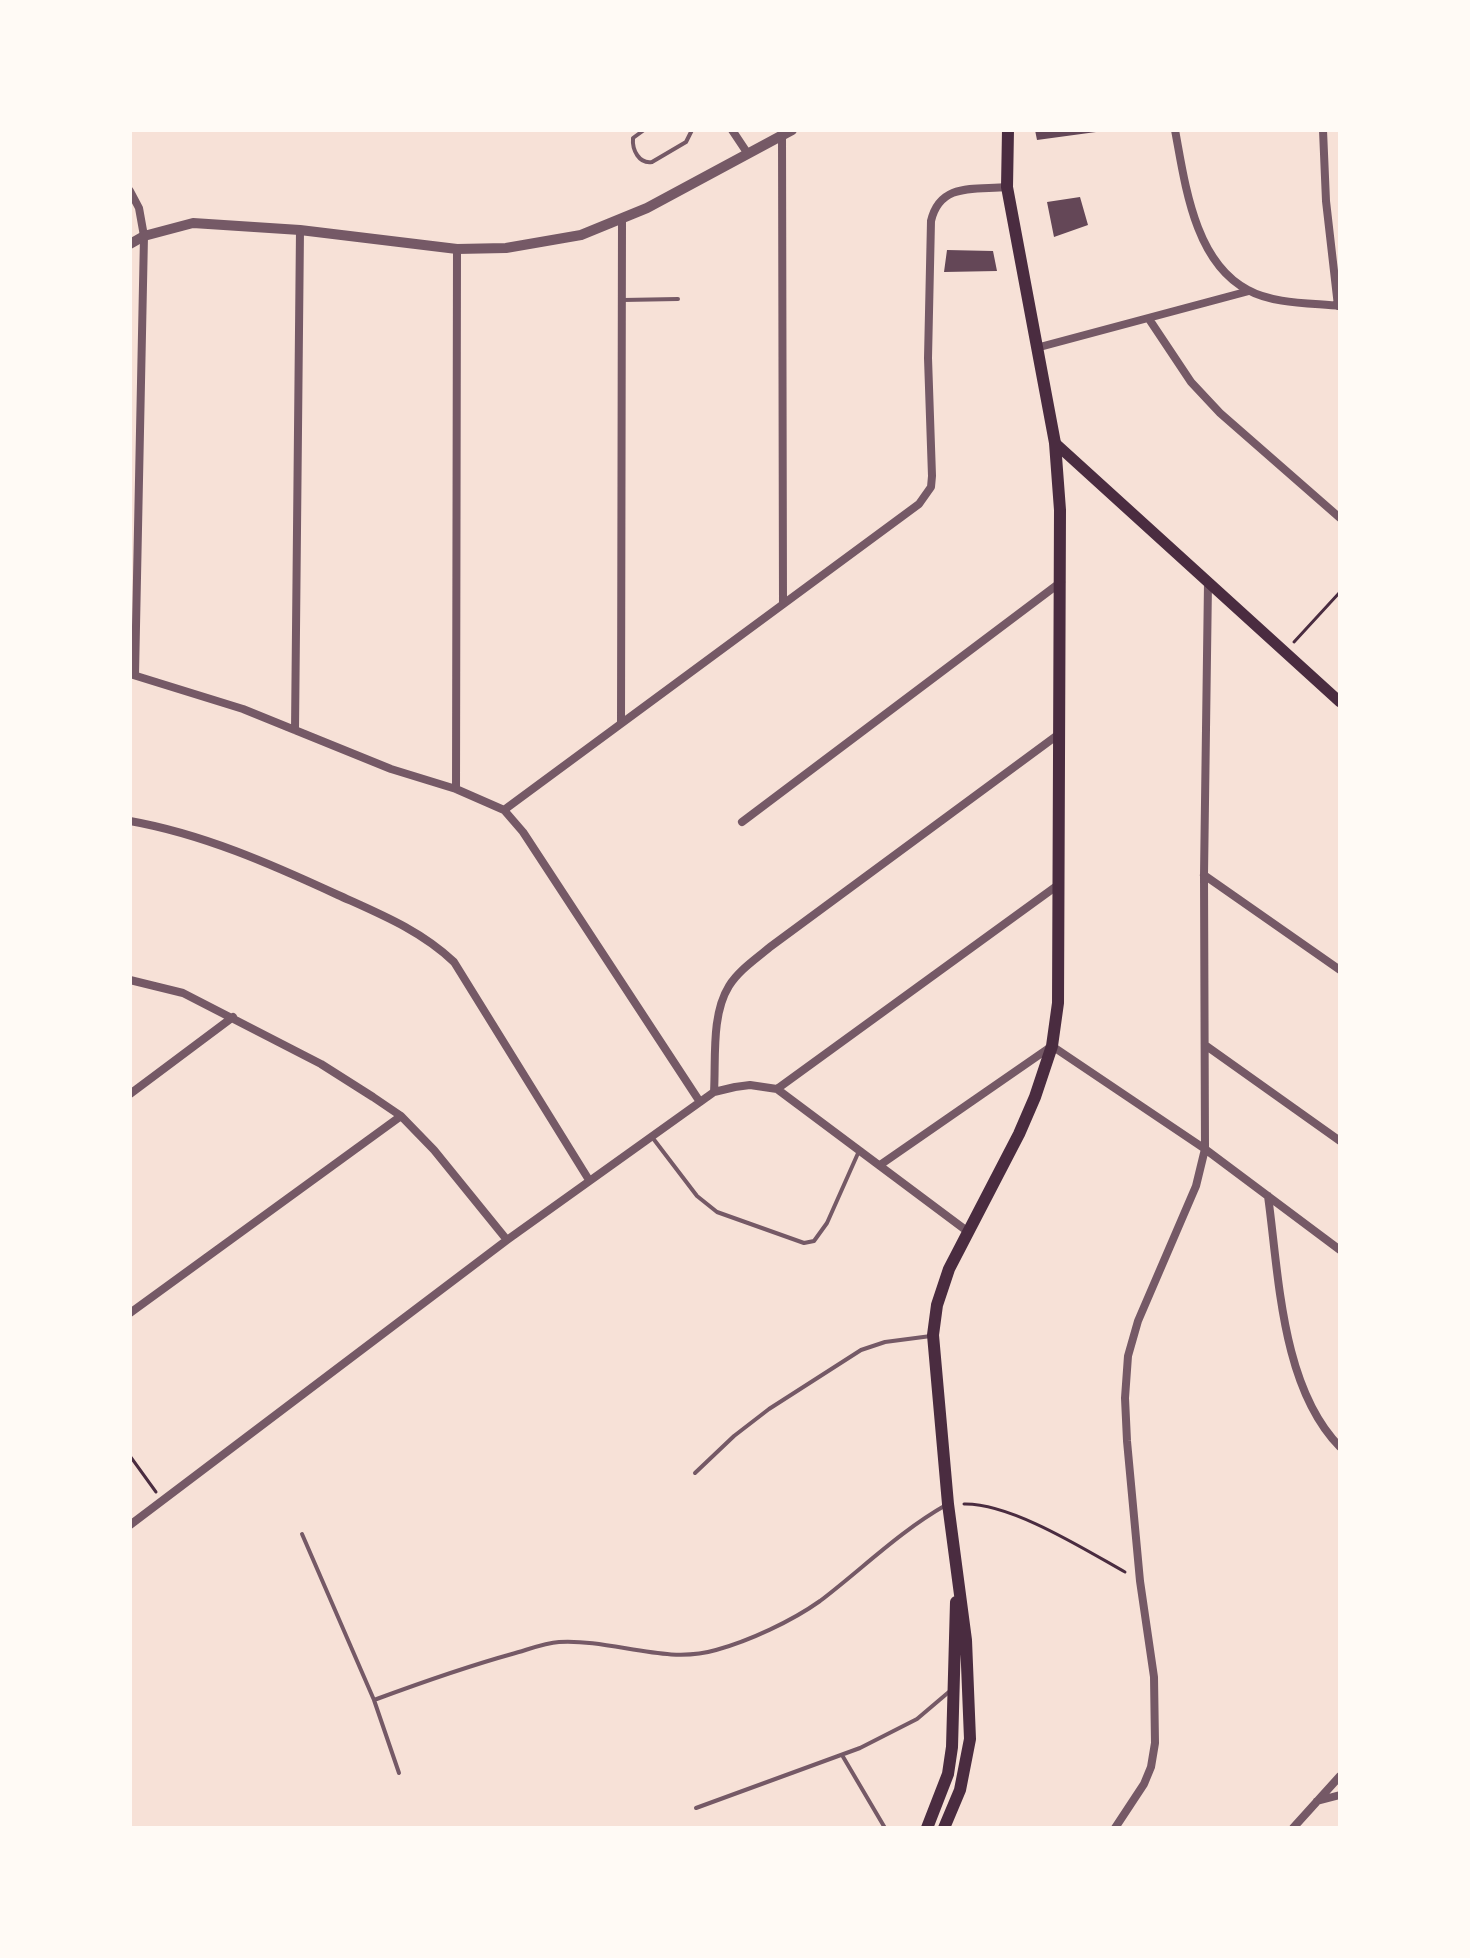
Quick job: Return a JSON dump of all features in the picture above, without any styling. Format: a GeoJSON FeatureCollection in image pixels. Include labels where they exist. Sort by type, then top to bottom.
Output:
{"type":"FeatureCollection","features":[{"type":"Feature","properties":{"kind":"main road"},"geometry":{"type":"LineString","coordinates":[[944,1828],[960,1790],[970,1739],[967,1654],[948,1504],[933,1335],[937,1305],[949,1269],[1035,1097],[1052,1046],[1058,1003],[1061,582],[1055,443],[1007,187],[1008,130]]}},
{"type":"Feature","properties":{"kind":"main road"},"geometry":{"type":"LineString","coordinates":[[1055,443],[1340,702]]}},
{"type":"Feature","properties":{"kind":"main road"},"geometry":{"type":"LineString","coordinates":[[927,1828],[948,1774],[952,1747],[952,1657],[958,1575]]}},
{"type":"Feature","properties":{"kind":"street"},"geometry":{"type":"LineString","coordinates":[[732,130],[748,154]]}},
{"type":"Feature","properties":{"kind":"street"},"geometry":{"type":"LineString","coordinates":[[1175,130],[1194,214],[1204,241],[1220,266],[1249,291],[1267,297],[1339,306],[1326,201],[1323,130]]}},
{"type":"Feature","properties":{"kind":"street"},"geometry":{"type":"LineString","coordinates":[[130,244],[144,236],[193,223],[300,230],[457,249],[506,248],[581,235],[647,208],[787,133],[783,604]]}},
{"type":"Feature","properties":{"kind":"street"},"geometry":{"type":"LineString","coordinates":[[504,810],[919,504],[931,487],[928,358],[931,221],[934,210],[945,196],[955,191],[1007,187]]}},
{"type":"Feature","properties":{"kind":"street"},"geometry":{"type":"LineString","coordinates":[[130,191],[139,208],[144,236],[133,675],[243,709],[391,769],[456,789],[504,810],[523,832],[700,1102]]}},
{"type":"Feature","properties":{"kind":"street"},"geometry":{"type":"LineString","coordinates":[[621,723],[622,218]]}},
{"type":"Feature","properties":{"kind":"street"},"geometry":{"type":"LineString","coordinates":[[295,730],[300,230]]}},
{"type":"Feature","properties":{"kind":"street"},"geometry":{"type":"LineString","coordinates":[[456,789],[457,249]]}},
{"type":"Feature","properties":{"kind":"street"},"geometry":{"type":"LineString","coordinates":[[1036,348],[1249,291]]}},
{"type":"Feature","properties":{"kind":"street"},"geometry":{"type":"LineString","coordinates":[[1149,319],[1191,382],[1220,413],[1340,518]]}},
{"type":"Feature","properties":{"kind":"street"},"geometry":{"type":"LineString","coordinates":[[742,822],[1061,582]]}},
{"type":"Feature","properties":{"kind":"street"},"geometry":{"type":"LineString","coordinates":[[1115,1828],[1144,1784],[1155,1743],[1154,1677],[1140,1581],[1127,1441],[1125,1398],[1128,1356],[1138,1321],[1196,1186],[1205,1149],[1204,875],[1208,583]]}},
{"type":"Feature","properties":{"kind":"street"},"geometry":{"type":"LineString","coordinates":[[714,1092],[719,1014],[723,998],[742,970],[1059,734]]}},
{"type":"Feature","properties":{"kind":"street"},"geometry":{"type":"LineString","coordinates":[[130,821],[179,832],[240,852],[380,914],[435,944],[454,962],[589,1180]]}},
{"type":"Feature","properties":{"kind":"street"},"geometry":{"type":"LineString","coordinates":[[1204,875],[1340,970]]}},
{"type":"Feature","properties":{"kind":"street"},"geometry":{"type":"LineString","coordinates":[[777,1089],[1058,885]]}},
{"type":"Feature","properties":{"kind":"street"},"geometry":{"type":"LineString","coordinates":[[130,980],[183,993],[233,1017],[321,1064],[401,1116],[434,1150],[507,1240]]}},
{"type":"Feature","properties":{"kind":"street"},"geometry":{"type":"LineString","coordinates":[[130,1094],[233,1017]]}},
{"type":"Feature","properties":{"kind":"street"},"geometry":{"type":"LineString","coordinates":[[1205,1045],[1340,1141]]}},
{"type":"Feature","properties":{"kind":"street"},"geometry":{"type":"LineString","coordinates":[[880,1165],[1052,1046],[1205,1149],[1340,1250]]}},
{"type":"Feature","properties":{"kind":"street"},"geometry":{"type":"LineString","coordinates":[[130,1525],[507,1240],[714,1092],[750,1085],[777,1089],[967,1231]]}},
{"type":"Feature","properties":{"kind":"street"},"geometry":{"type":"LineString","coordinates":[[130,1313],[401,1116]]}},
{"type":"Feature","properties":{"kind":"street"},"geometry":{"type":"LineString","coordinates":[[1268,1196],[1284,1315],[1300,1379],[1311,1408],[1340,1447]]}},
{"type":"Feature","properties":{"kind":"street"},"geometry":{"type":"LineString","coordinates":[[1293,1828],[1340,1776]]}},
{"type":"Feature","properties":{"kind":"street"},"geometry":{"type":"LineString","coordinates":[[1317,1801],[1340,1795]]}},
{"type":"Feature","properties":{"kind":"lane"},"geometry":{"type":"LineString","coordinates":[[644,130],[633,138],[632,145],[640,160],[646,163],[686,142],[692,130]]}},
{"type":"Feature","properties":{"kind":"lane"},"geometry":{"type":"LineString","coordinates":[[621,300],[678,299]]}},
{"type":"Feature","properties":{"kind":"lane"},"geometry":{"type":"LineString","coordinates":[[651,1135],[697,1196],[717,1212],[804,1243],[814,1241],[827,1223],[860,1149]]}},
{"type":"Feature","properties":{"kind":"lane"},"geometry":{"type":"LineString","coordinates":[[695,1473],[734,1436],[769,1409],[861,1350],[885,1342],[933,1335]]}},
{"type":"Feature","properties":{"kind":"lane"},"geometry":{"type":"LineString","coordinates":[[374,1700],[454,1671],[555,1643],[619,1645],[688,1657],[718,1650],[801,1613],[923,1518],[948,1504]]}},
{"type":"Feature","properties":{"kind":"lane"},"geometry":{"type":"LineString","coordinates":[[302,1534],[374,1700],[399,1773]]}},
{"type":"Feature","properties":{"kind":"lane"},"geometry":{"type":"LineString","coordinates":[[696,1808],[842,1755],[917,1719],[953,1689]]}},
{"type":"Feature","properties":{"kind":"lane"},"geometry":{"type":"LineString","coordinates":[[842,1755],[885,1828]]}},
{"type":"Feature","properties":{"kind":"path"},"geometry":{"type":"LineString","coordinates":[[1285,652],[1340,592]]}},
{"type":"Feature","properties":{"kind":"path"},"geometry":{"type":"LineString","coordinates":[[130,1456],[162,1501]]}},
{"type":"Feature","properties":{"kind":"path"},"geometry":{"type":"LineString","coordinates":[[948,1504],[970,1503],[1009,1513],[1140,1581]]}},
{"type":"Feature","properties":{"kind":"building"},"geometry":{"type":"Polygon","coordinates":[[[1035,130],[1096,130],[1096,132],[1037,140],[1035,130]]]}},
{"type":"Feature","properties":{"kind":"building"},"geometry":{"type":"Polygon","coordinates":[[[1080,197],[1088,225],[1054,237],[1047,202],[1080,197]]]}},
{"type":"Feature","properties":{"kind":"building"},"geometry":{"type":"Polygon","coordinates":[[[947,250],[993,251],[997,271],[944,272],[947,250]]]}}]}
